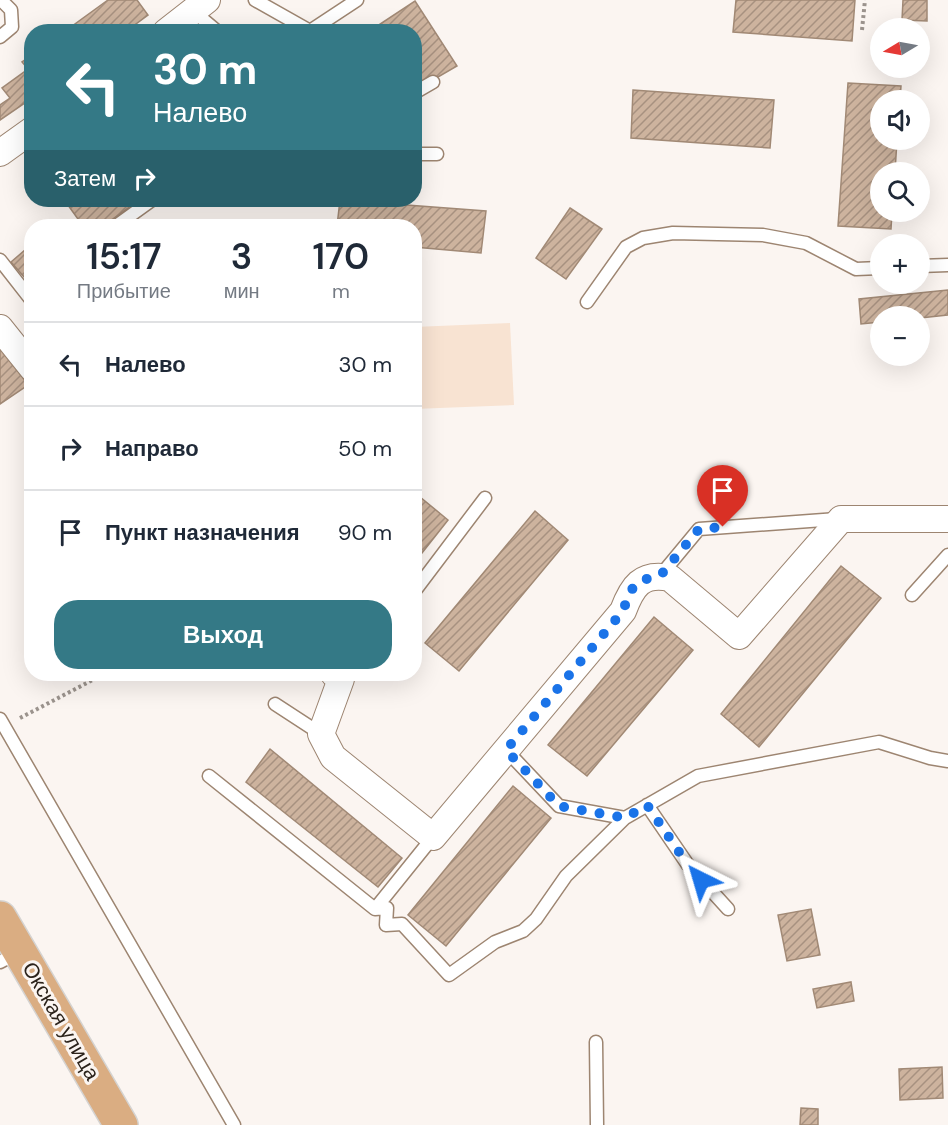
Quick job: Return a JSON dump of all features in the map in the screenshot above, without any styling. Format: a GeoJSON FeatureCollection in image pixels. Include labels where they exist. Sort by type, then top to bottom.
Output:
{"type":"FeatureCollection","features":[{"type":"Feature","properties":{"kind":"main road","name":"Окская улица"},"geometry":{"type":"LineString","coordinates":[[0,918],[10,957],[122,1125]]}},
{"type":"Feature","properties":{"kind":"street"},"geometry":{"type":"LineString","coordinates":[[174,24],[194,4]]}},
{"type":"Feature","properties":{"kind":"street"},"geometry":{"type":"LineString","coordinates":[[2,149],[24,135]]}},
{"type":"Feature","properties":{"kind":"street"},"geometry":{"type":"LineString","coordinates":[[0,328],[24,358]]}},
{"type":"Feature","properties":{"kind":"street"},"geometry":{"type":"LineString","coordinates":[[338,681],[321,734],[333,757],[433,837],[623,611],[631,589],[642,579],[660,576],[670,579],[739,636],[841,519],[948,519]]}},
{"type":"Feature","properties":{"kind":"lane"},"geometry":{"type":"LineString","coordinates":[[0,37],[12,27],[10,10],[1,0]]}},
{"type":"Feature","properties":{"kind":"lane"},"geometry":{"type":"LineString","coordinates":[[255,0],[298,24]]}},
{"type":"Feature","properties":{"kind":"lane"},"geometry":{"type":"LineString","coordinates":[[321,24],[357,0]]}},
{"type":"Feature","properties":{"kind":"lane"},"geometry":{"type":"LineString","coordinates":[[194,4],[211,24]]}},
{"type":"Feature","properties":{"kind":"lane"},"geometry":{"type":"LineString","coordinates":[[422,88],[433,82]]}},
{"type":"Feature","properties":{"kind":"lane"},"geometry":{"type":"LineString","coordinates":[[422,154],[437,154]]}},
{"type":"Feature","properties":{"kind":"lane"},"geometry":{"type":"LineString","coordinates":[[126,219],[142,207]]}},
{"type":"Feature","properties":{"kind":"lane"},"geometry":{"type":"LineString","coordinates":[[587,302],[626,247],[643,238],[673,233],[763,235],[806,243],[856,270],[870,269]]}},
{"type":"Feature","properties":{"kind":"lane"},"geometry":{"type":"LineString","coordinates":[[0,260],[24,291]]}},
{"type":"Feature","properties":{"kind":"lane"},"geometry":{"type":"LineString","coordinates":[[930,266],[948,265]]}},
{"type":"Feature","properties":{"kind":"lane"},"geometry":{"type":"LineString","coordinates":[[422,581],[485,498]]}},
{"type":"Feature","properties":{"kind":"lane"},"geometry":{"type":"LineString","coordinates":[[660,576],[699,529],[841,519]]}},
{"type":"Feature","properties":{"kind":"lane"},"geometry":{"type":"LineString","coordinates":[[912,595],[948,555]]}},
{"type":"Feature","properties":{"kind":"lane"},"geometry":{"type":"LineString","coordinates":[[275,704],[321,734]]}},
{"type":"Feature","properties":{"kind":"lane"},"geometry":{"type":"LineString","coordinates":[[2,723],[234,1125]]}},
{"type":"Feature","properties":{"kind":"lane"},"geometry":{"type":"LineString","coordinates":[[209,776],[375,909],[387,908],[386,925],[402,924],[448,975],[495,942],[523,931],[536,920],[566,876],[625,818],[698,776],[879,742],[930,758],[948,760]]}},
{"type":"Feature","properties":{"kind":"lane"},"geometry":{"type":"LineString","coordinates":[[506,750],[559,806],[625,818]]}},
{"type":"Feature","properties":{"kind":"lane"},"geometry":{"type":"LineString","coordinates":[[647,805],[688,865],[728,909]]}},
{"type":"Feature","properties":{"kind":"lane"},"geometry":{"type":"LineString","coordinates":[[375,909],[433,837]]}},
{"type":"Feature","properties":{"kind":"lane"},"geometry":{"type":"LineString","coordinates":[[596,1042],[597,1125]]}},
{"type":"Feature","properties":{"kind":"path"},"geometry":{"type":"LineString","coordinates":[[862,30],[865,0]]}},
{"type":"Feature","properties":{"kind":"path"},"geometry":{"type":"LineString","coordinates":[[2,723],[89,681]]}},
{"type":"Feature","properties":{"kind":"shaded area"},"geometry":{"type":"Polygon","coordinates":[[[510,323],[514,405],[422,409],[422,327],[510,323]]]}},
{"type":"Feature","properties":{"kind":"building"},"geometry":{"type":"Polygon","coordinates":[[[108,0],[137,0],[148,15],[136,24],[75,24],[108,0]]]}},
{"type":"Feature","properties":{"kind":"building"},"geometry":{"type":"Polygon","coordinates":[[[736,0],[855,0],[852,41],[733,32],[736,0]]]}},
{"type":"Feature","properties":{"kind":"building"},"geometry":{"type":"Polygon","coordinates":[[[903,0],[927,0],[927,18],[902,18],[903,0]]]}},
{"type":"Feature","properties":{"kind":"building"},"geometry":{"type":"Polygon","coordinates":[[[415,1],[457,66],[422,86],[422,24],[380,24],[415,1]]]}},
{"type":"Feature","properties":{"kind":"building"},"geometry":{"type":"Polygon","coordinates":[[[24,72],[24,104],[0,120],[0,105],[10,98],[2,88],[24,72]]]}},
{"type":"Feature","properties":{"kind":"building"},"geometry":{"type":"Polygon","coordinates":[[[848,83],[901,86],[901,90],[870,90],[870,150],[896,150],[896,162],[870,162],[870,222],[891,222],[891,229],[838,226],[848,83]]]}},
{"type":"Feature","properties":{"kind":"building"},"geometry":{"type":"Polygon","coordinates":[[[633,90],[774,100],[770,148],[631,138],[633,90]]]}},
{"type":"Feature","properties":{"kind":"building"},"geometry":{"type":"Polygon","coordinates":[[[422,206],[486,211],[481,253],[422,248],[422,219],[338,219],[339,207],[422,206]]]}},
{"type":"Feature","properties":{"kind":"building"},"geometry":{"type":"Polygon","coordinates":[[[69,207],[129,207],[113,219],[78,219],[69,207]]]}},
{"type":"Feature","properties":{"kind":"building"},"geometry":{"type":"Polygon","coordinates":[[[570,208],[602,229],[566,279],[536,258],[570,208]]]}},
{"type":"Feature","properties":{"kind":"building"},"geometry":{"type":"Polygon","coordinates":[[[24,251],[24,277],[11,262],[24,251]]]}},
{"type":"Feature","properties":{"kind":"building"},"geometry":{"type":"Polygon","coordinates":[[[948,290],[948,315],[930,317],[930,306],[870,306],[870,323],[861,324],[859,299],[930,294],[930,292],[948,290]]]}},
{"type":"Feature","properties":{"kind":"building"},"geometry":{"type":"Polygon","coordinates":[[[0,345],[24,379],[24,388],[0,404],[0,345]]]}},
{"type":"Feature","properties":{"kind":"building"},"geometry":{"type":"Polygon","coordinates":[[[422,499],[448,520],[422,553],[422,499]]]}},
{"type":"Feature","properties":{"kind":"building"},"geometry":{"type":"Polygon","coordinates":[[[535,511],[568,540],[459,671],[425,643],[535,511]]]}},
{"type":"Feature","properties":{"kind":"building"},"geometry":{"type":"Polygon","coordinates":[[[841,566],[881,598],[759,747],[721,714],[841,566]]]}},
{"type":"Feature","properties":{"kind":"building"},"geometry":{"type":"Polygon","coordinates":[[[654,617],[693,650],[587,776],[548,745],[654,617]]]}},
{"type":"Feature","properties":{"kind":"building"},"geometry":{"type":"Polygon","coordinates":[[[270,749],[402,858],[378,887],[246,782],[270,749]]]}},
{"type":"Feature","properties":{"kind":"building"},"geometry":{"type":"Polygon","coordinates":[[[513,786],[551,818],[446,946],[408,915],[513,786]]]}},
{"type":"Feature","properties":{"kind":"building"},"geometry":{"type":"Polygon","coordinates":[[[811,909],[820,955],[787,961],[778,915],[811,909]]]}},
{"type":"Feature","properties":{"kind":"building"},"geometry":{"type":"Polygon","coordinates":[[[851,982],[854,1001],[817,1008],[813,989],[851,982]]]}},
{"type":"Feature","properties":{"kind":"building"},"geometry":{"type":"Polygon","coordinates":[[[942,1067],[943,1098],[900,1100],[899,1069],[942,1067]]]}},
{"type":"Feature","properties":{"kind":"building"},"geometry":{"type":"Polygon","coordinates":[[[801,1108],[818,1109],[818,1125],[800,1125],[801,1108]]]}},
{"type":"Feature","properties":{"kind":"route"},"geometry":{"type":"LineString","coordinates":[[701,880],[647,805],[625,818],[559,806],[521,763],[506,750],[623,611],[631,589],[642,579],[660,576],[699,529],[723,527]]}}]}
